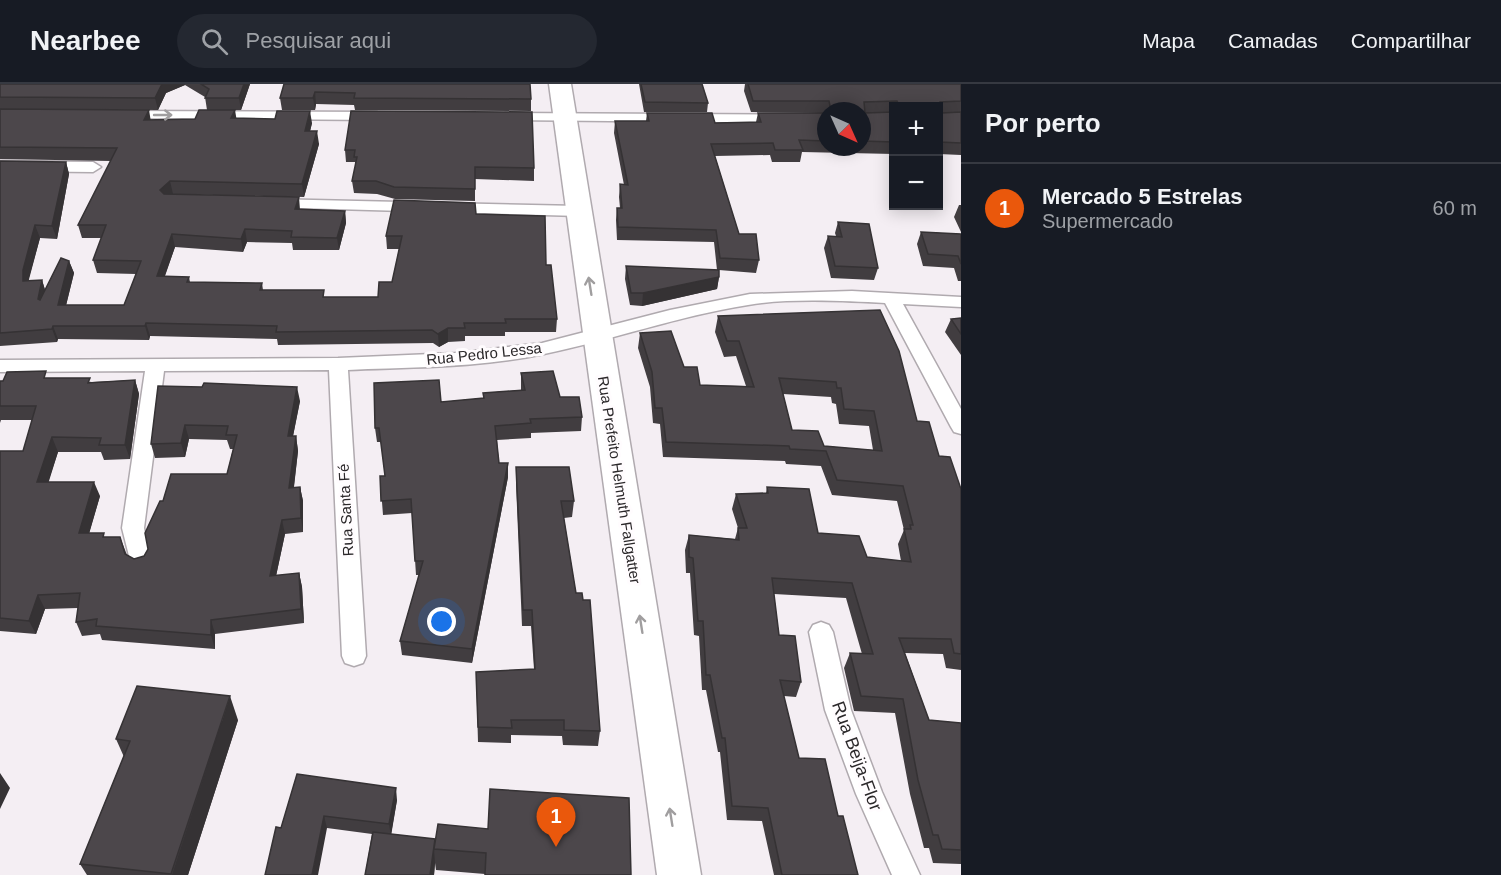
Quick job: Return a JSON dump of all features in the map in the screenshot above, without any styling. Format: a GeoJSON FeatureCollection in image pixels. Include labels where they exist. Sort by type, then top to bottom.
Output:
{"type":"FeatureCollection","features":[{"type":"Feature","properties":{"kind":"main road","name":"Rua Prefeito Helmuth Fallgatter"},"geometry":{"type":"LineString","coordinates":[[560,84],[679,875]]}},
{"type":"Feature","properties":{"kind":"street"},"geometry":{"type":"LineString","coordinates":[[106,115],[388,116]]}},
{"type":"Feature","properties":{"kind":"street"},"geometry":{"type":"LineString","coordinates":[[494,117],[817,119]]}},
{"type":"Feature","properties":{"kind":"street"},"geometry":{"type":"LineString","coordinates":[[0,166],[93,167]]}},
{"type":"Feature","properties":{"kind":"street"},"geometry":{"type":"LineString","coordinates":[[256,203],[579,211]]}},
{"type":"Feature","properties":{"kind":"street","name":"Rua Pedro Lessa"},"geometry":{"type":"LineString","coordinates":[[0,366],[339,364],[494,356],[552,346],[669,315],[750,299],[818,296],[961,302]]}},
{"type":"Feature","properties":{"kind":"street"},"geometry":{"type":"LineString","coordinates":[[891,298],[961,427]]}},
{"type":"Feature","properties":{"kind":"street","name":"Rua Santa Fé"},"geometry":{"type":"LineString","coordinates":[[339,364],[354,656]]}},
{"type":"Feature","properties":{"kind":"street"},"geometry":{"type":"LineString","coordinates":[[140,562],[133,528],[154,365]]}},
{"type":"Feature","properties":{"kind":"street","name":"Rua Beija-Flor"},"geometry":{"type":"LineString","coordinates":[[821,632],[838,710],[869,794],[906,875]]}},
{"type":"Feature","properties":{"kind":"building"},"geometry":{"type":"Polygon","coordinates":[[[0,84],[162,84],[155,98],[0,97],[0,84]]]}},
{"type":"Feature","properties":{"kind":"building"},"geometry":{"type":"Polygon","coordinates":[[[201,84],[244,84],[239,98],[205,98],[209,89],[201,84]]]}},
{"type":"Feature","properties":{"kind":"building"},"geometry":{"type":"Polygon","coordinates":[[[284,84],[530,84],[531,99],[354,98],[355,93],[315,92],[313,98],[280,98],[284,84]]]}},
{"type":"Feature","properties":{"kind":"building"},"geometry":{"type":"Polygon","coordinates":[[[641,84],[702,84],[708,103],[645,102],[641,84]]]}},
{"type":"Feature","properties":{"kind":"building"},"geometry":{"type":"Polygon","coordinates":[[[748,84],[961,84],[961,101],[753,101],[748,84]]]}},
{"type":"Feature","properties":{"kind":"building"},"geometry":{"type":"Polygon","coordinates":[[[0,109],[149,110],[144,120],[195,119],[199,110],[235,110],[231,118],[275,119],[277,111],[310,111],[305,131],[317,131],[302,184],[170,181],[160,190],[164,194],[299,197],[295,209],[345,211],[337,238],[291,237],[292,231],[245,229],[241,239],[172,234],[157,276],[189,277],[187,282],[262,283],[260,290],[324,290],[323,297],[378,297],[379,282],[392,282],[402,236],[386,236],[394,200],[475,203],[476,214],[545,216],[546,265],[551,265],[557,319],[505,319],[506,323],[464,323],[465,328],[448,328],[438,334],[432,330],[276,332],[277,326],[146,323],[145,326],[53,326],[52,329],[0,333],[0,161],[66,162],[52,226],[35,225],[23,270],[23,281],[42,280],[38,299],[40,300],[61,258],[69,261],[58,305],[124,305],[141,261],[93,260],[106,225],[78,225],[117,148],[0,147],[0,109]]]}},
{"type":"Feature","properties":{"kind":"building"},"geometry":{"type":"Polygon","coordinates":[[[351,111],[532,112],[534,168],[475,167],[475,189],[394,187],[376,181],[352,181],[357,157],[354,157],[355,150],[345,150],[351,111]]]}},
{"type":"Feature","properties":{"kind":"building"},"geometry":{"type":"Polygon","coordinates":[[[889,112],[889,142],[871,141],[871,113],[889,112]]]}},
{"type":"Feature","properties":{"kind":"building"},"geometry":{"type":"Polygon","coordinates":[[[961,112],[961,143],[943,142],[943,113],[961,112]]]}},
{"type":"Feature","properties":{"kind":"building"},"geometry":{"type":"Polygon","coordinates":[[[647,113],[712,113],[715,123],[761,122],[758,113],[817,113],[817,141],[799,140],[803,150],[775,150],[773,143],[711,144],[739,234],[756,234],[759,260],[720,258],[716,230],[618,227],[617,208],[622,208],[620,184],[628,185],[615,121],[649,121],[647,113]]]}},
{"type":"Feature","properties":{"kind":"building"},"geometry":{"type":"Polygon","coordinates":[[[838,222],[869,224],[878,268],[835,266],[828,236],[842,237],[838,222]]]}},
{"type":"Feature","properties":{"kind":"building"},"geometry":{"type":"Polygon","coordinates":[[[921,232],[961,234],[961,264],[958,256],[928,254],[921,232]]]}},
{"type":"Feature","properties":{"kind":"building"},"geometry":{"type":"Polygon","coordinates":[[[626,266],[719,270],[719,277],[643,293],[631,293],[626,266]]]}},
{"type":"Feature","properties":{"kind":"building"},"geometry":{"type":"Polygon","coordinates":[[[880,310],[899,351],[917,421],[929,422],[939,456],[950,457],[961,489],[961,654],[954,653],[951,639],[899,638],[929,720],[961,723],[961,850],[942,849],[938,835],[933,835],[918,780],[903,699],[861,696],[850,653],[873,654],[852,583],[772,578],[779,635],[795,636],[801,682],[780,680],[799,758],[825,759],[838,816],[843,816],[858,875],[782,875],[768,808],[732,806],[725,738],[722,738],[710,675],[706,675],[703,621],[698,621],[693,558],[689,557],[689,535],[739,540],[738,528],[747,528],[736,494],[768,493],[767,487],[809,489],[818,533],[859,536],[867,557],[911,562],[904,529],[911,529],[910,525],[913,525],[903,486],[837,480],[826,451],[790,449],[789,446],[666,442],[662,408],[655,408],[652,372],[640,333],[671,331],[684,367],[697,367],[700,385],[754,387],[739,341],[727,341],[718,316],[880,310]],[[779,378],[792,430],[818,431],[824,446],[882,451],[874,411],[844,409],[841,388],[837,388],[836,382],[779,378]]]}},
{"type":"Feature","properties":{"kind":"building"},"geometry":{"type":"Polygon","coordinates":[[[961,318],[961,334],[951,319],[961,318]]]}},
{"type":"Feature","properties":{"kind":"building"},"geometry":{"type":"Polygon","coordinates":[[[46,371],[44,378],[90,378],[88,383],[135,380],[125,445],[99,445],[101,438],[52,437],[37,482],[94,482],[79,533],[104,533],[103,537],[120,537],[125,554],[134,559],[144,556],[148,549],[145,533],[160,501],[163,501],[171,474],[227,474],[237,435],[226,435],[228,426],[185,425],[181,443],[151,444],[158,386],[202,387],[204,383],[297,387],[288,436],[296,436],[289,488],[300,487],[301,518],[282,520],[270,576],[299,573],[301,609],[211,620],[211,635],[96,626],[97,619],[76,622],[80,593],[38,595],[29,621],[0,618],[0,451],[23,451],[36,406],[0,406],[0,381],[3,381],[7,372],[46,371]]]}},
{"type":"Feature","properties":{"kind":"building"},"geometry":{"type":"Polygon","coordinates":[[[553,371],[560,397],[579,397],[582,417],[530,419],[531,423],[495,426],[499,463],[508,463],[472,649],[400,641],[423,561],[415,561],[411,499],[381,501],[380,476],[385,476],[379,428],[375,428],[374,383],[439,380],[441,402],[484,398],[483,393],[525,390],[521,373],[553,371]]]}},
{"type":"Feature","properties":{"kind":"building"},"geometry":{"type":"Polygon","coordinates":[[[516,467],[569,467],[574,501],[561,501],[576,593],[582,593],[583,600],[590,600],[600,731],[564,730],[564,720],[511,720],[512,728],[478,727],[476,672],[535,669],[532,610],[523,610],[516,467]]]}},
{"type":"Feature","properties":{"kind":"building"},"geometry":{"type":"Polygon","coordinates":[[[137,686],[230,696],[171,874],[80,864],[130,741],[116,739],[137,686]]]}},
{"type":"Feature","properties":{"kind":"building"},"geometry":{"type":"Polygon","coordinates":[[[297,774],[396,788],[389,824],[324,816],[312,875],[265,875],[276,827],[281,828],[297,774]]]}},
{"type":"Feature","properties":{"kind":"building"},"geometry":{"type":"Polygon","coordinates":[[[490,789],[629,798],[631,875],[485,875],[486,853],[434,849],[438,824],[488,829],[490,789]]]}},
{"type":"Feature","properties":{"kind":"building"},"geometry":{"type":"Polygon","coordinates":[[[373,832],[435,839],[430,875],[365,875],[373,832]]]}},
{"type":"Feature","properties":{"kind":"place","name":"Mercado 5 Estrelas"},"geometry":{"type":"Point","coordinates":[556,847]}}]}
